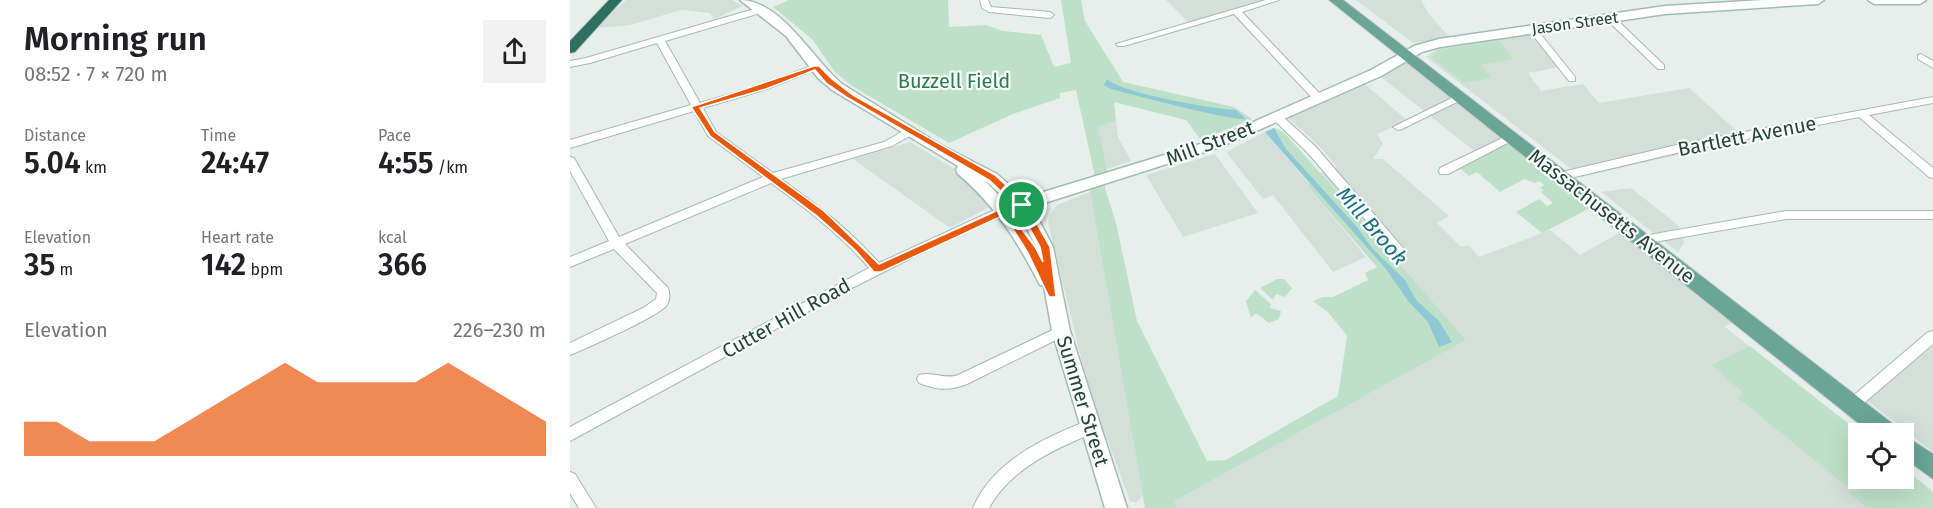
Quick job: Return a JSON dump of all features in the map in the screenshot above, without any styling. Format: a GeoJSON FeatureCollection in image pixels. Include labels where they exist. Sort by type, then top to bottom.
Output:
{"type":"FeatureCollection","features":[{"type":"Feature","properties":{"kind":"highway"},"geometry":{"type":"LineString","coordinates":[[573,43],[616,0]]}},
{"type":"Feature","properties":{"kind":"main road","name":"Summer Street"},"geometry":{"type":"LineString","coordinates":[[746,0],[800,43],[829,81],[934,147],[1013,208],[1052,294],[1090,428],[1116,508]]}},
{"type":"Feature","properties":{"kind":"main road","name":"Massachusetts Avenue"},"geometry":{"type":"LineString","coordinates":[[1335,0],[1874,423]]}},
{"type":"Feature","properties":{"kind":"main road","name":"Jason Street"},"geometry":{"type":"LineString","coordinates":[[1408,57],[1418,49],[1439,43],[1610,18],[1678,9],[1818,0]]}},
{"type":"Feature","properties":{"kind":"main road"},"geometry":{"type":"LineString","coordinates":[[1874,0],[1920,0]]}},
{"type":"Feature","properties":{"kind":"main road","name":"Mill Street"},"geometry":{"type":"LineString","coordinates":[[1013,208],[1215,144],[1408,57]]}},
{"type":"Feature","properties":{"kind":"main road"},"geometry":{"type":"LineString","coordinates":[[1914,453],[1933,468]]}},
{"type":"Feature","properties":{"kind":"street"},"geometry":{"type":"LineString","coordinates":[[984,0],[987,8],[1050,15]]}},
{"type":"Feature","properties":{"kind":"street"},"geometry":{"type":"LineString","coordinates":[[1121,44],[1275,0]]}},
{"type":"Feature","properties":{"kind":"street"},"geometry":{"type":"LineString","coordinates":[[570,64],[761,10]]}},
{"type":"Feature","properties":{"kind":"street"},"geometry":{"type":"LineString","coordinates":[[1236,11],[1318,98]]}},
{"type":"Feature","properties":{"kind":"street"},"geometry":{"type":"LineString","coordinates":[[1610,18],[1661,67]]}},
{"type":"Feature","properties":{"kind":"street"},"geometry":{"type":"LineString","coordinates":[[1532,29],[1572,79]]}},
{"type":"Feature","properties":{"kind":"street"},"geometry":{"type":"LineString","coordinates":[[660,40],[695,107],[712,134],[750,164],[774,177],[839,230],[877,269]]}},
{"type":"Feature","properties":{"kind":"street"},"geometry":{"type":"LineString","coordinates":[[1921,57],[1933,65]]}},
{"type":"Feature","properties":{"kind":"street"},"geometry":{"type":"LineString","coordinates":[[570,144],[764,87],[817,67]]}},
{"type":"Feature","properties":{"kind":"street"},"geometry":{"type":"LineString","coordinates":[[1398,127],[1460,98]]}},
{"type":"Feature","properties":{"kind":"street","name":"Bartlett Avenue"},"geometry":{"type":"LineString","coordinates":[[1562,176],[1685,147],[1933,100]]}},
{"type":"Feature","properties":{"kind":"street"},"geometry":{"type":"LineString","coordinates":[[1861,114],[1933,174]]}},
{"type":"Feature","properties":{"kind":"street"},"geometry":{"type":"LineString","coordinates":[[1277,117],[1311,149],[1399,251]]}},
{"type":"Feature","properties":{"kind":"street"},"geometry":{"type":"LineString","coordinates":[[570,262],[774,177],[888,144],[909,132]]}},
{"type":"Feature","properties":{"kind":"street"},"geometry":{"type":"LineString","coordinates":[[1444,171],[1511,137]]}},
{"type":"Feature","properties":{"kind":"street"},"geometry":{"type":"LineString","coordinates":[[570,161],[616,243],[664,292],[662,302],[648,312],[570,348]]}},
{"type":"Feature","properties":{"kind":"street","name":"Cutter Hill Road"},"geometry":{"type":"LineString","coordinates":[[570,434],[877,269],[1013,208]]}},
{"type":"Feature","properties":{"kind":"street"},"geometry":{"type":"LineString","coordinates":[[1643,240],[1786,215],[1933,215]]}},
{"type":"Feature","properties":{"kind":"street"},"geometry":{"type":"LineString","coordinates":[[924,379],[950,384],[963,380],[1061,331]]}},
{"type":"Feature","properties":{"kind":"street"},"geometry":{"type":"LineString","coordinates":[[1852,405],[1933,336]]}},
{"type":"Feature","properties":{"kind":"street"},"geometry":{"type":"LineString","coordinates":[[981,508],[990,491],[1019,466],[1053,442],[1090,428]]}},
{"type":"Feature","properties":{"kind":"street"},"geometry":{"type":"LineString","coordinates":[[570,479],[588,508]]}},
{"type":"Feature","properties":{"kind":"shaded area"},"geometry":{"type":"Polygon","coordinates":[[[626,0],[732,0],[743,6],[714,19],[710,13],[681,10],[630,25],[596,28],[626,0]]]}},
{"type":"Feature","properties":{"kind":"shaded area"},"geometry":{"type":"Polygon","coordinates":[[[1166,0],[1275,0],[1190,24],[1166,0]]]}},
{"type":"Feature","properties":{"kind":"shaded area"},"geometry":{"type":"Polygon","coordinates":[[[1356,0],[1421,0],[1428,13],[1450,38],[1413,43],[1356,0]]]}},
{"type":"Feature","properties":{"kind":"shaded area"},"geometry":{"type":"Polygon","coordinates":[[[1533,34],[1559,67],[1528,73],[1541,91],[1583,84],[1599,103],[1689,88],[1746,139],[1582,177],[1426,57],[1439,48],[1533,34]]]}},
{"type":"Feature","properties":{"kind":"shaded area"},"geometry":{"type":"Polygon","coordinates":[[[1408,57],[1511,137],[1478,154],[1376,73],[1408,57]]]}},
{"type":"Feature","properties":{"kind":"shaded area"},"geometry":{"type":"Polygon","coordinates":[[[1360,80],[1408,121],[1377,134],[1383,144],[1373,159],[1383,159],[1449,216],[1437,223],[1461,247],[1469,245],[1479,257],[1550,230],[1580,255],[1628,228],[1741,317],[1725,327],[1848,424],[1848,489],[1914,489],[1914,476],[1933,492],[1933,508],[1177,508],[1175,501],[1466,340],[1319,173],[1337,167],[1319,146],[1284,114],[1360,80]]]}},
{"type":"Feature","properties":{"kind":"shaded area"},"geometry":{"type":"Polygon","coordinates":[[[1116,121],[1118,137],[1131,161],[1107,169],[1097,127],[1116,121]]]}},
{"type":"Feature","properties":{"kind":"shaded area"},"geometry":{"type":"Polygon","coordinates":[[[1265,132],[1366,257],[1333,272],[1273,195],[1263,199],[1226,152],[1265,132]]]}},
{"type":"Feature","properties":{"kind":"shaded area"},"geometry":{"type":"Polygon","coordinates":[[[910,142],[956,170],[991,206],[950,228],[853,159],[910,142]]]}},
{"type":"Feature","properties":{"kind":"shaded area"},"geometry":{"type":"Polygon","coordinates":[[[1215,154],[1258,213],[1183,237],[1146,175],[1215,154]]]}},
{"type":"Feature","properties":{"kind":"shaded area"},"geometry":{"type":"Polygon","coordinates":[[[1631,188],[1679,226],[1684,243],[1678,252],[1601,192],[1631,188]]]}},
{"type":"Feature","properties":{"kind":"shaded area"},"geometry":{"type":"Polygon","coordinates":[[[1090,192],[1143,495],[1136,503],[1130,501],[1089,391],[1048,222],[1057,205],[1090,192]]]}},
{"type":"Feature","properties":{"kind":"shaded area"},"geometry":{"type":"Polygon","coordinates":[[[1929,346],[1933,349],[1933,452],[1914,437],[1914,423],[1896,423],[1866,400],[1929,346]]]}},
{"type":"Feature","properties":{"kind":"green space","name":"Buzzell Field"},"geometry":{"type":"Polygon","coordinates":[[[789,0],[948,0],[949,27],[986,25],[1003,31],[1041,35],[1054,67],[1071,63],[1061,0],[1081,0],[1085,21],[1123,82],[1234,107],[1252,119],[1201,140],[1186,120],[1114,102],[1116,121],[1098,127],[1107,169],[1105,188],[1116,223],[1137,321],[1207,461],[1226,460],[1338,396],[1347,336],[1328,312],[1313,301],[1323,297],[1333,297],[1368,280],[1365,273],[1377,267],[1308,187],[1309,183],[1265,132],[1275,128],[1285,133],[1466,340],[1175,501],[1177,508],[1145,508],[1090,192],[1094,172],[1076,90],[1060,93],[1060,98],[1013,114],[949,143],[852,86],[835,72],[812,39],[773,7],[789,0]]]}},
{"type":"Feature","properties":{"kind":"green space"},"geometry":{"type":"Polygon","coordinates":[[[1499,40],[1513,59],[1481,65],[1491,78],[1464,83],[1431,57],[1439,50],[1499,40]]]}},
{"type":"Feature","properties":{"kind":"green space"},"geometry":{"type":"Polygon","coordinates":[[[1511,137],[1598,204],[1542,233],[1516,212],[1539,199],[1547,206],[1553,203],[1541,192],[1544,190],[1540,188],[1544,185],[1539,181],[1535,183],[1524,179],[1500,192],[1477,172],[1469,176],[1456,165],[1511,137]]]}},
{"type":"Feature","properties":{"kind":"green space"},"geometry":{"type":"Polygon","coordinates":[[[1277,279],[1284,279],[1292,288],[1285,297],[1276,294],[1273,300],[1260,288],[1277,279]]]}},
{"type":"Feature","properties":{"kind":"green space"},"geometry":{"type":"Polygon","coordinates":[[[1255,290],[1271,304],[1270,308],[1281,311],[1279,319],[1269,323],[1256,313],[1251,318],[1246,301],[1255,290]]]}},
{"type":"Feature","properties":{"kind":"green space"},"geometry":{"type":"Polygon","coordinates":[[[1750,346],[1848,424],[1848,488],[1738,398],[1742,392],[1712,365],[1750,346]]]}},
{"type":"Feature","properties":{"kind":"green space"},"geometry":{"type":"Polygon","coordinates":[[[1914,476],[1933,492],[1933,508],[1867,508],[1849,492],[1851,490],[1914,489],[1914,476]]]}},
{"type":"Feature","properties":{"kind":"water"},"geometry":{"type":"Polygon","coordinates":[[[1107,79],[1130,90],[1148,95],[1236,110],[1246,119],[1204,112],[1111,89],[1104,85],[1107,79]]]}},
{"type":"Feature","properties":{"kind":"water"},"geometry":{"type":"Polygon","coordinates":[[[1274,128],[1286,149],[1357,227],[1372,248],[1405,280],[1416,300],[1439,321],[1452,342],[1439,347],[1428,322],[1408,301],[1386,269],[1265,132],[1274,128]]]}},
{"type":"Feature","properties":{"kind":"route"},"geometry":{"type":"LineString","coordinates":[[817,67],[829,81],[850,96],[934,147],[992,178],[1022,205],[1045,247],[1052,294],[1031,249],[1005,210],[877,269],[858,247],[820,213],[774,177],[750,164],[712,134],[695,107],[764,87],[817,67]]}},
{"type":"Feature","properties":{"kind":"water label","name":"Mill Brook"},"geometry":{"type":"Point","coordinates":[1372,226]}}]}
